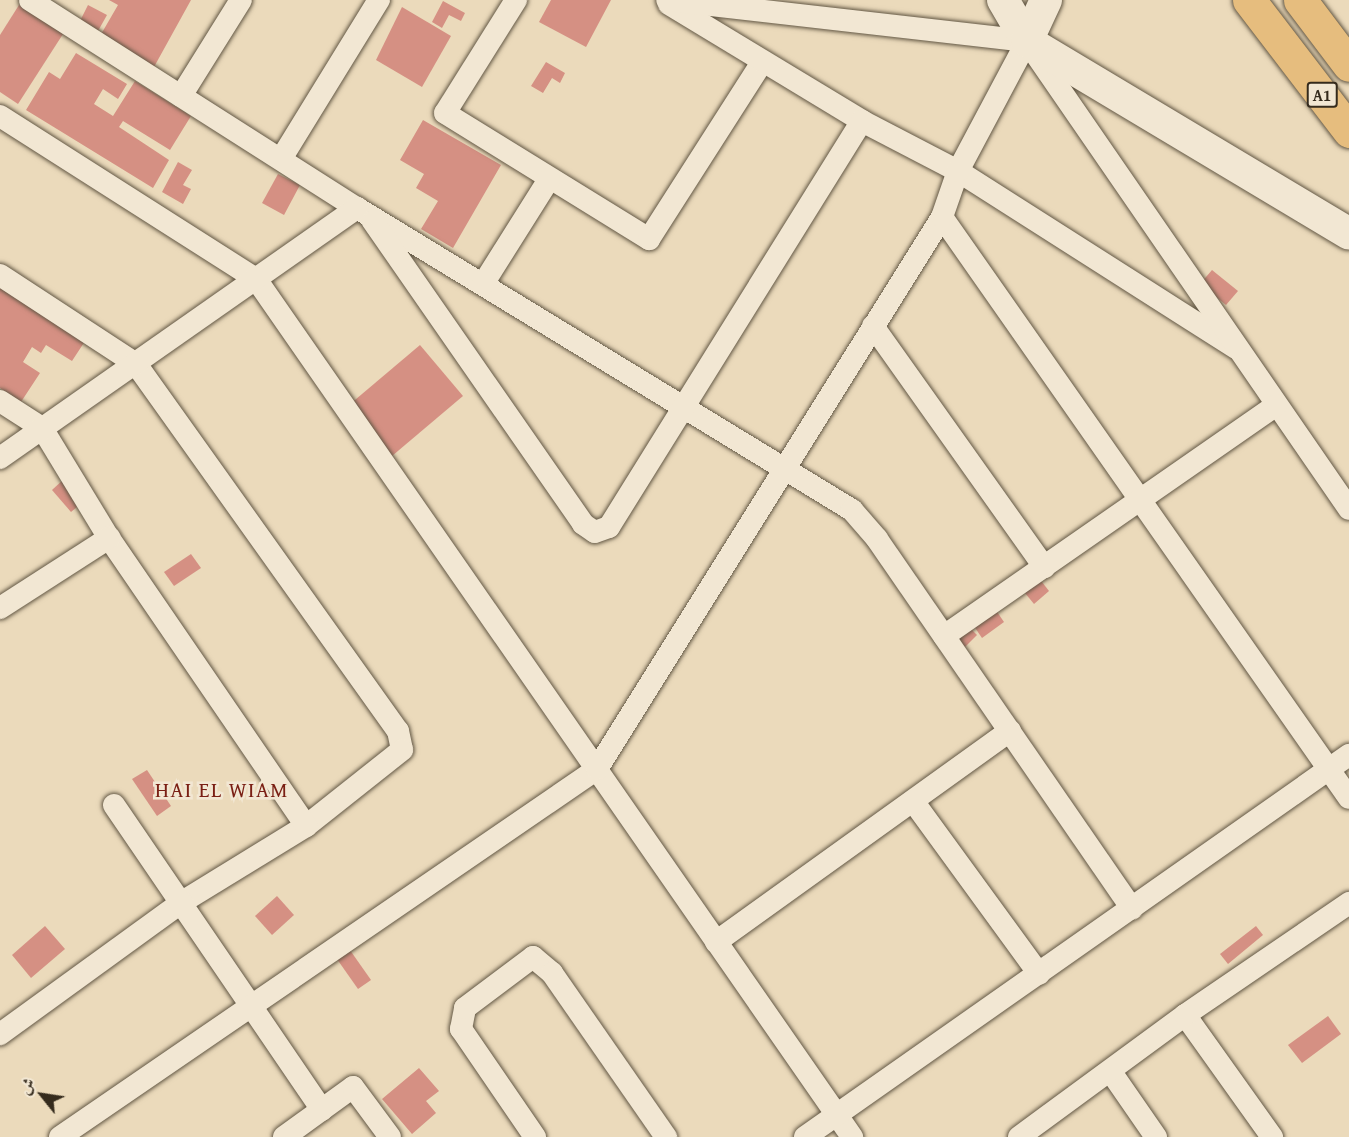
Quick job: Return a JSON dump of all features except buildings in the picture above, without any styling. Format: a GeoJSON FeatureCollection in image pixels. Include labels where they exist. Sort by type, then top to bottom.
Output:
{"type":"FeatureCollection","features":[{"type":"Feature","properties":{"kind":"highway","name":"A1"},"geometry":{"type":"LineString","coordinates":[[1249,0],[1349,131]]}},
{"type":"Feature","properties":{"kind":"highway","name":"A1"},"geometry":{"type":"LineString","coordinates":[[1300,0],[1349,65]]}},
{"type":"Feature","properties":{"kind":"street"},"geometry":{"type":"LineString","coordinates":[[30,0],[362,211],[852,510],[944,636],[1132,908]]}},
{"type":"Feature","properties":{"kind":"street"},"geometry":{"type":"LineString","coordinates":[[181,96],[241,0]]}},
{"type":"Feature","properties":{"kind":"street"},"geometry":{"type":"LineString","coordinates":[[281,159],[379,0]]}},
{"type":"Feature","properties":{"kind":"street"},"geometry":{"type":"LineString","coordinates":[[516,0],[445,113],[649,239],[763,61]]}},
{"type":"Feature","properties":{"kind":"street"},"geometry":{"type":"LineString","coordinates":[[665,0],[1027,40],[1349,234]]}},
{"type":"Feature","properties":{"kind":"street"},"geometry":{"type":"LineString","coordinates":[[665,0],[862,121],[958,171],[1236,348]]}},
{"type":"Feature","properties":{"kind":"street"},"geometry":{"type":"LineString","coordinates":[[1003,0],[1027,40],[1236,348],[1349,509]]}},
{"type":"Feature","properties":{"kind":"street"},"geometry":{"type":"LineString","coordinates":[[60,1137],[597,769],[942,217],[958,171],[1046,0]]}},
{"type":"Feature","properties":{"kind":"street"},"geometry":{"type":"LineString","coordinates":[[0,116],[256,279],[852,1137]]}},
{"type":"Feature","properties":{"kind":"street"},"geometry":{"type":"LineString","coordinates":[[362,211],[583,524],[595,532],[609,528],[862,121]]}},
{"type":"Feature","properties":{"kind":"street"},"geometry":{"type":"LineString","coordinates":[[483,284],[549,179]]}},
{"type":"Feature","properties":{"kind":"street"},"geometry":{"type":"LineString","coordinates":[[0,458],[256,279],[362,211]]}},
{"type":"Feature","properties":{"kind":"street"},"geometry":{"type":"LineString","coordinates":[[942,217],[1349,798]]}},
{"type":"Feature","properties":{"kind":"street"},"geometry":{"type":"LineString","coordinates":[[0,275],[136,364],[398,731],[402,750],[306,826],[182,902],[0,1034]]}},
{"type":"Feature","properties":{"kind":"street"},"geometry":{"type":"LineString","coordinates":[[873,326],[1044,567]]}},
{"type":"Feature","properties":{"kind":"street"},"geometry":{"type":"LineString","coordinates":[[0,401],[42,428],[109,537],[306,826]]}},
{"type":"Feature","properties":{"kind":"street"},"geometry":{"type":"LineString","coordinates":[[944,636],[1276,405]]}},
{"type":"Feature","properties":{"kind":"street"},"geometry":{"type":"LineString","coordinates":[[0,608],[109,537]]}},
{"type":"Feature","properties":{"kind":"street"},"geometry":{"type":"LineString","coordinates":[[716,942],[1010,731]]}},
{"type":"Feature","properties":{"kind":"street"},"geometry":{"type":"LineString","coordinates":[[806,1137],[1349,754]]}},
{"type":"Feature","properties":{"kind":"street"},"geometry":{"type":"LineString","coordinates":[[913,801],[1039,974]]}},
{"type":"Feature","properties":{"kind":"street"},"geometry":{"type":"LineString","coordinates":[[114,805],[322,1110]]}},
{"type":"Feature","properties":{"kind":"street"},"geometry":{"type":"LineString","coordinates":[[1019,1137],[1111,1072],[1185,1015],[1349,903]]}},
{"type":"Feature","properties":{"kind":"street"},"geometry":{"type":"LineString","coordinates":[[535,1137],[461,1029],[465,1008],[533,957],[552,973],[666,1137]]}},
{"type":"Feature","properties":{"kind":"street"},"geometry":{"type":"LineString","coordinates":[[1185,1015],[1272,1137]]}},
{"type":"Feature","properties":{"kind":"street"},"geometry":{"type":"LineString","coordinates":[[1111,1072],[1156,1137]]}},
{"type":"Feature","properties":{"kind":"street"},"geometry":{"type":"LineString","coordinates":[[284,1137],[353,1087],[390,1137]]}},
{"type":"Feature","properties":{"kind":"district","name":"HAI EL WIAM"},"geometry":{"type":"Point","coordinates":[222,790]}}]}
